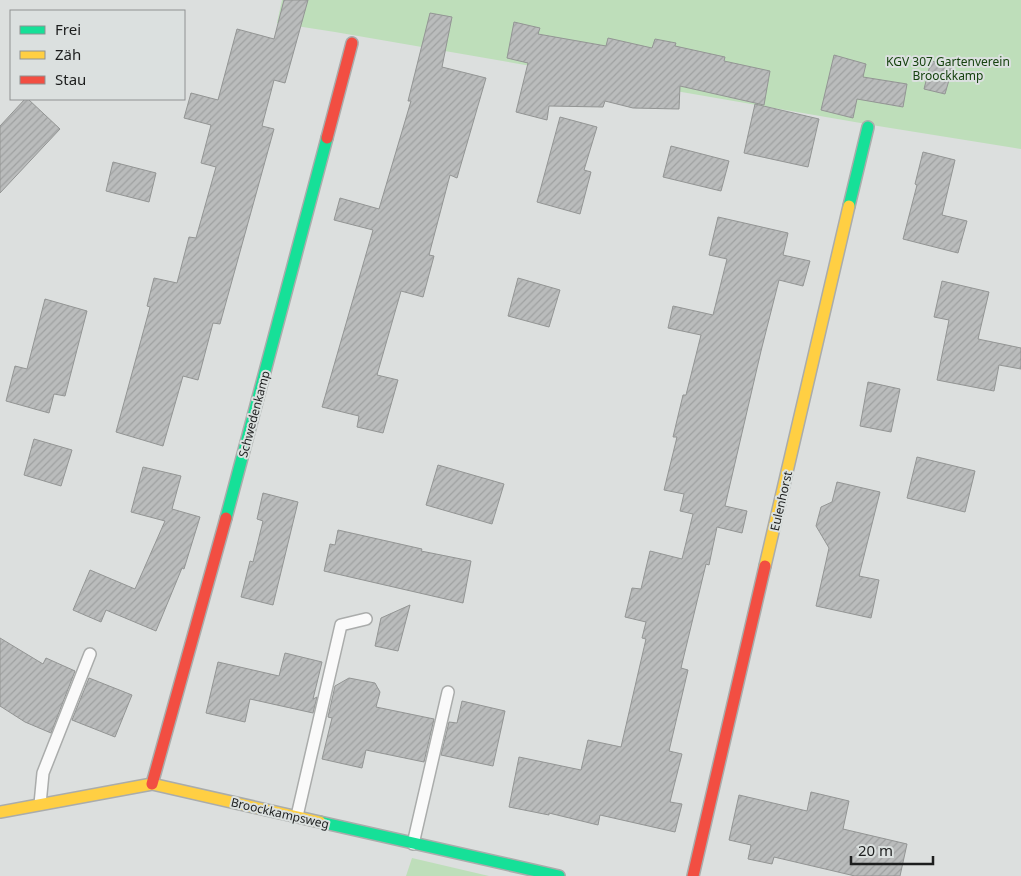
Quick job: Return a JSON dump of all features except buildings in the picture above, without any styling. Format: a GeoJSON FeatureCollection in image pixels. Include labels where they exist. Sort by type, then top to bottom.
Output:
{"type":"FeatureCollection","features":[{"type":"Feature","properties":{"kind":"street","name":"Schwedenkamp"},"geometry":{"type":"LineString","coordinates":[[152,784],[254,414],[352,43]]}},
{"type":"Feature","properties":{"kind":"street","name":"Eulenhorst"},"geometry":{"type":"LineString","coordinates":[[693,876],[868,127]]}},
{"type":"Feature","properties":{"kind":"street","name":"Broockkampsweg"},"geometry":{"type":"LineString","coordinates":[[0,812],[152,784],[560,876]]}},
{"type":"Feature","properties":{"kind":"lane"},"geometry":{"type":"LineString","coordinates":[[297,816],[341,625],[366,619]]}},
{"type":"Feature","properties":{"kind":"lane"},"geometry":{"type":"LineString","coordinates":[[40,804],[43,773],[90,654]]}},
{"type":"Feature","properties":{"kind":"lane"},"geometry":{"type":"LineString","coordinates":[[413,844],[448,692]]}},
{"type":"Feature","properties":{"kind":"green space","name":"KGV 307 Gartenverein Broockkamp"},"geometry":{"type":"Polygon","coordinates":[[[282,0],[1021,0],[1021,149],[277,23],[282,0]]]}},
{"type":"Feature","properties":{"kind":"green space"},"geometry":{"type":"Polygon","coordinates":[[[412,858],[489,876],[406,876],[412,858]]]}},
{"type":"Feature","properties":{"kind":"traffic: fast"},"geometry":{"type":"LineString","coordinates":[[849,206],[868,127]]}},
{"type":"Feature","properties":{"kind":"traffic: fast"},"geometry":{"type":"LineString","coordinates":[[226,518],[327,138]]}},
{"type":"Feature","properties":{"kind":"traffic: fast"},"geometry":{"type":"LineString","coordinates":[[320,822],[559,876]]}},
{"type":"Feature","properties":{"kind":"traffic: slow"},"geometry":{"type":"LineString","coordinates":[[765,566],[849,206]]}},
{"type":"Feature","properties":{"kind":"traffic: slow"},"geometry":{"type":"LineString","coordinates":[[0,812],[152,784],[320,822]]}},
{"type":"Feature","properties":{"kind":"traffic: jam"},"geometry":{"type":"LineString","coordinates":[[327,138],[352,43]]}},
{"type":"Feature","properties":{"kind":"traffic: jam"},"geometry":{"type":"LineString","coordinates":[[152,784],[226,518]]}},
{"type":"Feature","properties":{"kind":"traffic: jam"},"geometry":{"type":"LineString","coordinates":[[693,876],[765,566]]}}]}
